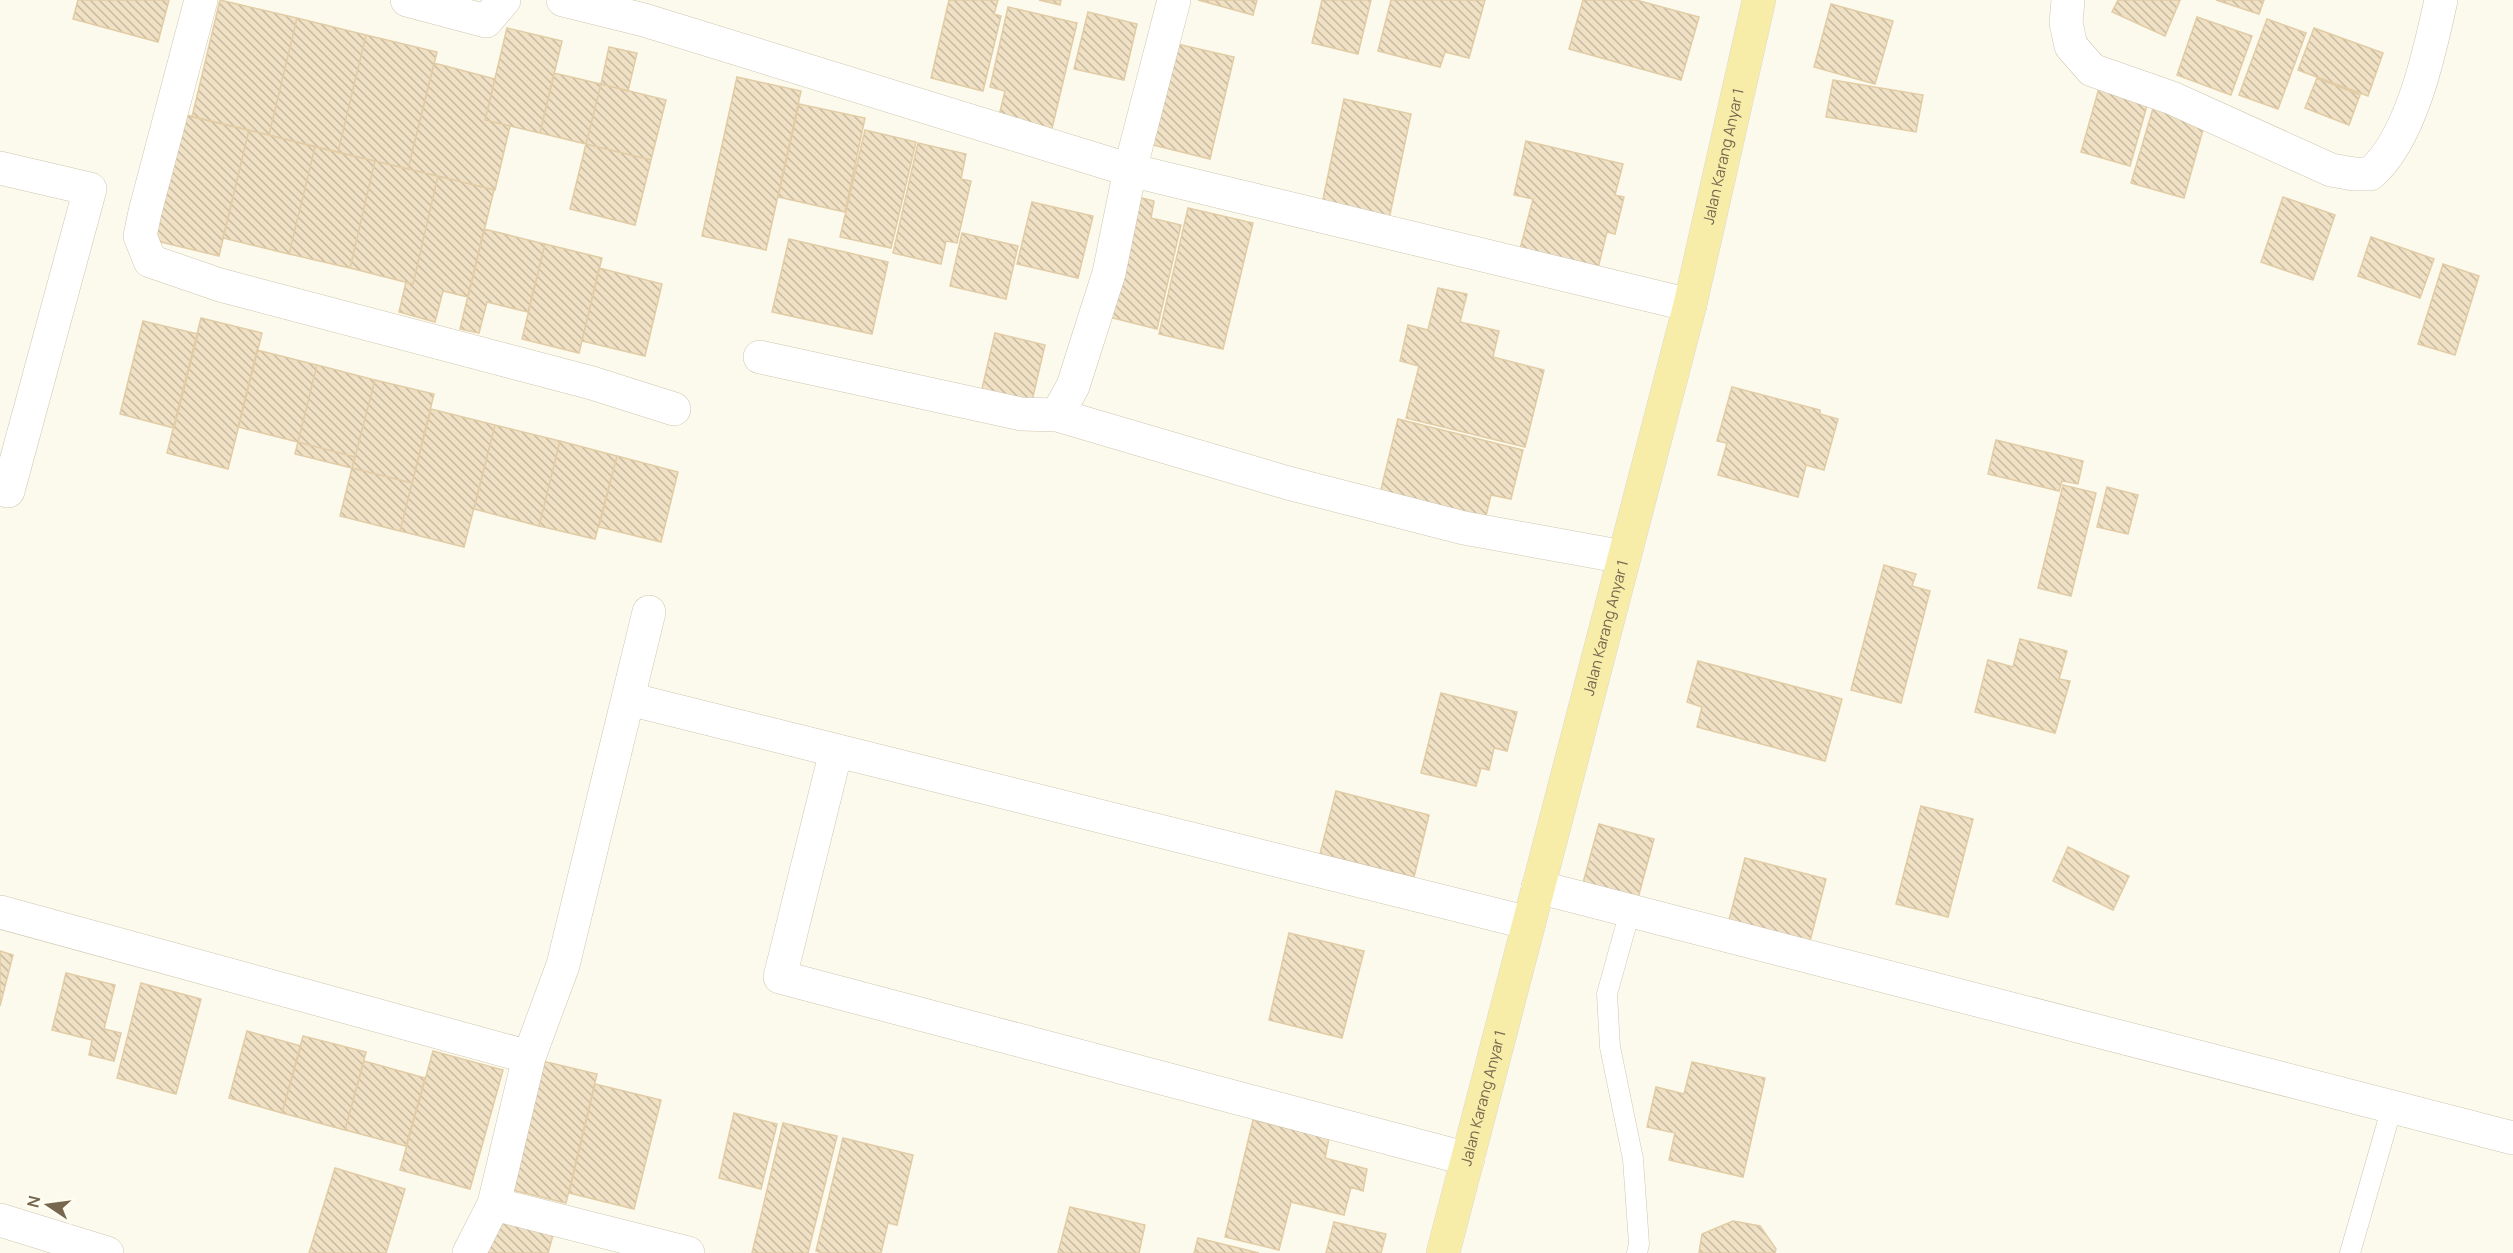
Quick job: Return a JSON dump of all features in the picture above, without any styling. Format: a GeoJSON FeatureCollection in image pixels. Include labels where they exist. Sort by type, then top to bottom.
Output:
{"type":"FeatureCollection","features":[{"type":"Feature","properties":{"kind":"main road","name":"Jalan Karang Anyar 1"},"geometry":{"type":"LineString","coordinates":[[1443,1253],[1690,305],[1759,0]]}},
{"type":"Feature","properties":{"kind":"street"},"geometry":{"type":"LineString","coordinates":[[201,0],[140,236],[150,261],[220,285],[603,386],[674,410]]}},
{"type":"Feature","properties":{"kind":"street"},"geometry":{"type":"LineString","coordinates":[[407,0],[486,21],[504,0]]}},
{"type":"Feature","properties":{"kind":"street"},"geometry":{"type":"LineString","coordinates":[[563,0],[644,20],[1130,170],[1690,305]]}},
{"type":"Feature","properties":{"kind":"street"},"geometry":{"type":"LineString","coordinates":[[1057,415],[1073,386],[1109,273],[1130,170],[1174,0]]}},
{"type":"Feature","properties":{"kind":"street"},"geometry":{"type":"LineString","coordinates":[[2068,0],[2066,23],[2071,46],[2092,70],[2172,98],[2331,170],[2354,174],[2370,174],[2382,165],[2393,148],[2426,70],[2442,0]]}},
{"type":"Feature","properties":{"kind":"street"},"geometry":{"type":"LineString","coordinates":[[0,168],[90,189],[8,491],[0,489]]}},
{"type":"Feature","properties":{"kind":"street"},"geometry":{"type":"LineString","coordinates":[[760,357],[1021,414],[1057,415],[1288,483],[1464,528],[1624,557]]}},
{"type":"Feature","properties":{"kind":"street"},"geometry":{"type":"LineString","coordinates":[[469,1253],[494,1204],[529,1057],[563,965],[649,612]]}},
{"type":"Feature","properties":{"kind":"street"},"geometry":{"type":"LineString","coordinates":[[628,699],[1529,923]]}},
{"type":"Feature","properties":{"kind":"street"},"geometry":{"type":"LineString","coordinates":[[836,751],[780,977],[1468,1159]]}},
{"type":"Feature","properties":{"kind":"street"},"geometry":{"type":"LineString","coordinates":[[1538,887],[2513,1138]]}},
{"type":"Feature","properties":{"kind":"street"},"geometry":{"type":"LineString","coordinates":[[0,912],[529,1057]]}},
{"type":"Feature","properties":{"kind":"street"},"geometry":{"type":"LineString","coordinates":[[494,1204],[688,1253]]}},
{"type":"Feature","properties":{"kind":"street"},"geometry":{"type":"LineString","coordinates":[[0,1220],[107,1253]]}},
{"type":"Feature","properties":{"kind":"lane"},"geometry":{"type":"LineString","coordinates":[[1630,911],[1607,994],[1610,1047],[1633,1159],[1637,1253]]}},
{"type":"Feature","properties":{"kind":"lane"},"geometry":{"type":"LineString","coordinates":[[2350,1253],[2392,1107]]}},
{"type":"Feature","properties":{"kind":"building"},"geometry":{"type":"Polygon","coordinates":[[[78,0],[169,0],[158,42],[73,19],[78,0]]]}},
{"type":"Feature","properties":{"kind":"building"},"geometry":{"type":"Polygon","coordinates":[[[220,0],[297,18],[269,135],[192,117],[220,0]]]}},
{"type":"Feature","properties":{"kind":"building"},"geometry":{"type":"Polygon","coordinates":[[[949,0],[998,0],[994,14],[1001,16],[983,91],[931,78],[949,0]]]}},
{"type":"Feature","properties":{"kind":"building"},"geometry":{"type":"Polygon","coordinates":[[[1039,0],[1061,0],[1060,5],[1039,0]]]}},
{"type":"Feature","properties":{"kind":"building"},"geometry":{"type":"Polygon","coordinates":[[[1198,0],[1257,0],[1253,15],[1198,0]]]}},
{"type":"Feature","properties":{"kind":"building"},"geometry":{"type":"Polygon","coordinates":[[[1322,0],[1371,0],[1358,54],[1312,43],[1322,0]]]}},
{"type":"Feature","properties":{"kind":"building"},"geometry":{"type":"Polygon","coordinates":[[[1391,0],[1485,0],[1469,58],[1445,52],[1440,67],[1378,51],[1391,0]]]}},
{"type":"Feature","properties":{"kind":"building"},"geometry":{"type":"Polygon","coordinates":[[[1583,0],[1636,0],[1699,17],[1681,80],[1569,49],[1583,0]]]}},
{"type":"Feature","properties":{"kind":"building"},"geometry":{"type":"Polygon","coordinates":[[[2118,0],[2180,0],[2165,36],[2112,12],[2118,0]]]}},
{"type":"Feature","properties":{"kind":"building"},"geometry":{"type":"Polygon","coordinates":[[[2216,0],[2264,0],[2259,14],[2216,0]]]}},
{"type":"Feature","properties":{"kind":"building"},"geometry":{"type":"Polygon","coordinates":[[[1831,4],[1893,21],[1875,84],[1814,67],[1831,4]]]}},
{"type":"Feature","properties":{"kind":"building"},"geometry":{"type":"Polygon","coordinates":[[[1008,7],[1077,23],[1049,141],[996,128],[1005,91],[990,87],[1008,7]]]}},
{"type":"Feature","properties":{"kind":"building"},"geometry":{"type":"Polygon","coordinates":[[[1088,12],[1137,24],[1124,80],[1074,69],[1088,12]]]}},
{"type":"Feature","properties":{"kind":"building"},"geometry":{"type":"Polygon","coordinates":[[[2197,17],[2252,36],[2231,95],[2177,75],[2197,17]]]}},
{"type":"Feature","properties":{"kind":"building"},"geometry":{"type":"Polygon","coordinates":[[[297,18],[366,35],[338,152],[269,135],[297,18]]]}},
{"type":"Feature","properties":{"kind":"building"},"geometry":{"type":"Polygon","coordinates":[[[2267,19],[2306,33],[2278,109],[2239,95],[2267,19]]]}},
{"type":"Feature","properties":{"kind":"building"},"geometry":{"type":"Polygon","coordinates":[[[507,28],[562,41],[540,133],[485,120],[507,28]]]}},
{"type":"Feature","properties":{"kind":"building"},"geometry":{"type":"Polygon","coordinates":[[[2314,28],[2383,53],[2368,96],[2298,70],[2314,28]]]}},
{"type":"Feature","properties":{"kind":"building"},"geometry":{"type":"Polygon","coordinates":[[[366,35],[437,52],[408,169],[338,152],[366,35]]]}},
{"type":"Feature","properties":{"kind":"building"},"geometry":{"type":"Polygon","coordinates":[[[1173,43],[1234,57],[1210,159],[1149,144],[1173,43]]]}},
{"type":"Feature","properties":{"kind":"building"},"geometry":{"type":"Polygon","coordinates":[[[609,47],[637,53],[628,91],[601,84],[609,47]]]}},
{"type":"Feature","properties":{"kind":"building"},"geometry":{"type":"Polygon","coordinates":[[[434,63],[495,79],[485,120],[510,126],[495,190],[408,169],[434,63]]]}},
{"type":"Feature","properties":{"kind":"building"},"geometry":{"type":"Polygon","coordinates":[[[554,73],[601,84],[586,144],[540,133],[554,73]]]}},
{"type":"Feature","properties":{"kind":"building"},"geometry":{"type":"Polygon","coordinates":[[[737,77],[801,91],[766,250],[702,236],[737,77]]]}},
{"type":"Feature","properties":{"kind":"building"},"geometry":{"type":"Polygon","coordinates":[[[2317,78],[2360,95],[2349,125],[2305,108],[2317,78]]]}},
{"type":"Feature","properties":{"kind":"building"},"geometry":{"type":"Polygon","coordinates":[[[1833,80],[1923,95],[1916,132],[1826,117],[1833,80]]]}},
{"type":"Feature","properties":{"kind":"building"},"geometry":{"type":"Polygon","coordinates":[[[2101,81],[2150,95],[2130,166],[2081,152],[2101,81]]]}},
{"type":"Feature","properties":{"kind":"building"},"geometry":{"type":"Polygon","coordinates":[[[601,84],[666,100],[651,160],[586,144],[601,84]]]}},
{"type":"Feature","properties":{"kind":"building"},"geometry":{"type":"Polygon","coordinates":[[[1344,99],[1411,114],[1389,219],[1322,204],[1344,99]]]}},
{"type":"Feature","properties":{"kind":"building"},"geometry":{"type":"Polygon","coordinates":[[[799,104],[865,118],[845,212],[778,197],[799,104]]]}},
{"type":"Feature","properties":{"kind":"building"},"geometry":{"type":"Polygon","coordinates":[[[2154,105],[2206,119],[2184,198],[2131,183],[2154,105]]]}},
{"type":"Feature","properties":{"kind":"building"},"geometry":{"type":"Polygon","coordinates":[[[182,114],[249,130],[219,256],[152,240],[182,114]]]}},
{"type":"Feature","properties":{"kind":"building"},"geometry":{"type":"Polygon","coordinates":[[[249,130],[315,147],[289,254],[223,238],[249,130]]]}},
{"type":"Feature","properties":{"kind":"building"},"geometry":{"type":"Polygon","coordinates":[[[865,130],[916,142],[891,248],[840,237],[865,130]]]}},
{"type":"Feature","properties":{"kind":"building"},"geometry":{"type":"Polygon","coordinates":[[[1526,141],[1623,164],[1615,195],[1624,197],[1615,234],[1607,232],[1597,272],[1519,253],[1533,199],[1514,195],[1526,141]]]}},
{"type":"Feature","properties":{"kind":"building"},"geometry":{"type":"Polygon","coordinates":[[[918,143],[966,154],[961,179],[971,181],[957,243],[946,241],[941,264],[893,253],[918,143]]]}},
{"type":"Feature","properties":{"kind":"building"},"geometry":{"type":"Polygon","coordinates":[[[586,144],[651,160],[635,225],[570,209],[586,144]]]}},
{"type":"Feature","properties":{"kind":"building"},"geometry":{"type":"Polygon","coordinates":[[[315,147],[375,161],[350,268],[289,254],[315,147]]]}},
{"type":"Feature","properties":{"kind":"building"},"geometry":{"type":"Polygon","coordinates":[[[375,161],[438,176],[413,284],[350,268],[375,161]]]}},
{"type":"Feature","properties":{"kind":"building"},"geometry":{"type":"Polygon","coordinates":[[[438,176],[494,190],[468,297],[443,291],[435,322],[399,312],[406,282],[413,284],[438,176]]]}},
{"type":"Feature","properties":{"kind":"building"},"geometry":{"type":"Polygon","coordinates":[[[1130,195],[1154,201],[1151,218],[1181,225],[1157,329],[1101,315],[1130,195]]]}},
{"type":"Feature","properties":{"kind":"building"},"geometry":{"type":"Polygon","coordinates":[[[2283,197],[2335,215],[2313,280],[2261,262],[2283,197]]]}},
{"type":"Feature","properties":{"kind":"building"},"geometry":{"type":"Polygon","coordinates":[[[1032,202],[1093,216],[1078,278],[1017,264],[1032,202]]]}},
{"type":"Feature","properties":{"kind":"building"},"geometry":{"type":"Polygon","coordinates":[[[1188,208],[1253,223],[1223,349],[1159,334],[1188,208]]]}},
{"type":"Feature","properties":{"kind":"building"},"geometry":{"type":"Polygon","coordinates":[[[484,229],[545,244],[528,312],[487,302],[479,333],[460,329],[484,229]]]}},
{"type":"Feature","properties":{"kind":"building"},"geometry":{"type":"Polygon","coordinates":[[[962,233],[1018,246],[1006,299],[950,286],[962,233]]]}},
{"type":"Feature","properties":{"kind":"building"},"geometry":{"type":"Polygon","coordinates":[[[2371,237],[2434,259],[2420,298],[2358,276],[2371,237]]]}},
{"type":"Feature","properties":{"kind":"building"},"geometry":{"type":"Polygon","coordinates":[[[789,239],[888,262],[872,334],[772,312],[789,239]]]}},
{"type":"Feature","properties":{"kind":"building"},"geometry":{"type":"Polygon","coordinates":[[[545,244],[602,258],[579,353],[522,339],[545,244]]]}},
{"type":"Feature","properties":{"kind":"building"},"geometry":{"type":"Polygon","coordinates":[[[2443,264],[2479,276],[2455,355],[2418,344],[2443,264]]]}},
{"type":"Feature","properties":{"kind":"building"},"geometry":{"type":"Polygon","coordinates":[[[599,268],[662,284],[645,356],[582,341],[599,268]]]}},
{"type":"Feature","properties":{"kind":"building"},"geometry":{"type":"Polygon","coordinates":[[[1438,288],[1467,294],[1460,322],[1499,331],[1493,357],[1544,370],[1525,447],[1406,418],[1419,366],[1400,361],[1408,325],[1428,330],[1438,288]]]}},
{"type":"Feature","properties":{"kind":"building"},"geometry":{"type":"Polygon","coordinates":[[[201,318],[262,333],[228,469],[167,453],[201,318]]]}},
{"type":"Feature","properties":{"kind":"building"},"geometry":{"type":"Polygon","coordinates":[[[143,321],[198,334],[174,428],[120,414],[143,321]]]}},
{"type":"Feature","properties":{"kind":"building"},"geometry":{"type":"Polygon","coordinates":[[[995,333],[1045,345],[1031,405],[981,393],[995,333]]]}},
{"type":"Feature","properties":{"kind":"building"},"geometry":{"type":"Polygon","coordinates":[[[257,350],[317,365],[298,442],[238,427],[257,350]]]}},
{"type":"Feature","properties":{"kind":"building"},"geometry":{"type":"Polygon","coordinates":[[[317,365],[375,380],[355,457],[298,442],[317,365]]]}},
{"type":"Feature","properties":{"kind":"building"},"geometry":{"type":"Polygon","coordinates":[[[375,380],[434,394],[412,483],[352,468],[375,380]]]}},
{"type":"Feature","properties":{"kind":"building"},"geometry":{"type":"Polygon","coordinates":[[[1732,387],[1820,410],[1820,414],[1838,419],[1824,470],[1806,465],[1798,497],[1718,475],[1727,443],[1717,441],[1732,387]]]}},
{"type":"Feature","properties":{"kind":"building"},"geometry":{"type":"Polygon","coordinates":[[[431,409],[495,425],[464,547],[400,531],[431,409]]]}},
{"type":"Feature","properties":{"kind":"building"},"geometry":{"type":"Polygon","coordinates":[[[1398,419],[1523,450],[1511,499],[1491,495],[1483,528],[1378,502],[1398,419]]]}},
{"type":"Feature","properties":{"kind":"building"},"geometry":{"type":"Polygon","coordinates":[[[495,425],[560,441],[539,526],[474,509],[495,425]]]}},
{"type":"Feature","properties":{"kind":"building"},"geometry":{"type":"Polygon","coordinates":[[[1996,440],[2083,461],[2078,484],[2062,481],[2059,491],[1988,474],[1996,440]]]}},
{"type":"Feature","properties":{"kind":"building"},"geometry":{"type":"Polygon","coordinates":[[[560,441],[617,456],[595,539],[539,526],[560,441]]]}},
{"type":"Feature","properties":{"kind":"building"},"geometry":{"type":"Polygon","coordinates":[[[298,442],[355,457],[352,468],[295,454],[298,442]]]}},
{"type":"Feature","properties":{"kind":"building"},"geometry":{"type":"Polygon","coordinates":[[[617,456],[678,472],[661,542],[599,527],[617,456]]]}},
{"type":"Feature","properties":{"kind":"building"},"geometry":{"type":"Polygon","coordinates":[[[352,468],[412,483],[400,531],[340,516],[352,468]]]}},
{"type":"Feature","properties":{"kind":"building"},"geometry":{"type":"Polygon","coordinates":[[[2063,485],[2096,493],[2071,596],[2038,588],[2063,485]]]}},
{"type":"Feature","properties":{"kind":"building"},"geometry":{"type":"Polygon","coordinates":[[[2107,487],[2138,495],[2128,534],[2097,527],[2107,487]]]}},
{"type":"Feature","properties":{"kind":"building"},"geometry":{"type":"Polygon","coordinates":[[[1884,565],[1916,574],[1912,586],[1930,591],[1901,703],[1851,690],[1884,565]]]}},
{"type":"Feature","properties":{"kind":"building"},"geometry":{"type":"Polygon","coordinates":[[[2020,639],[2067,651],[2059,679],[2070,681],[2055,733],[1975,712],[1988,660],[2013,667],[2020,639]]]}},
{"type":"Feature","properties":{"kind":"building"},"geometry":{"type":"Polygon","coordinates":[[[1698,661],[1842,699],[1825,761],[1697,727],[1702,707],[1687,702],[1698,661]]]}},
{"type":"Feature","properties":{"kind":"building"},"geometry":{"type":"Polygon","coordinates":[[[1441,693],[1517,712],[1507,751],[1494,748],[1489,770],[1481,768],[1476,786],[1421,773],[1441,693]]]}},
{"type":"Feature","properties":{"kind":"building"},"geometry":{"type":"Polygon","coordinates":[[[1336,791],[1429,815],[1414,877],[1320,854],[1336,791]]]}},
{"type":"Feature","properties":{"kind":"building"},"geometry":{"type":"Polygon","coordinates":[[[1921,806],[1973,819],[1948,917],[1896,904],[1921,806]]]}},
{"type":"Feature","properties":{"kind":"building"},"geometry":{"type":"Polygon","coordinates":[[[1599,824],[1654,839],[1638,898],[1583,883],[1599,824]]]}},
{"type":"Feature","properties":{"kind":"building"},"geometry":{"type":"Polygon","coordinates":[[[2068,847],[2129,876],[2113,910],[2053,881],[2068,847]]]}},
{"type":"Feature","properties":{"kind":"building"},"geometry":{"type":"Polygon","coordinates":[[[1745,858],[1826,879],[1810,941],[1729,920],[1745,858]]]}},
{"type":"Feature","properties":{"kind":"building"},"geometry":{"type":"Polygon","coordinates":[[[1289,933],[1364,951],[1342,1038],[1269,1020],[1289,933]]]}},
{"type":"Feature","properties":{"kind":"building"},"geometry":{"type":"Polygon","coordinates":[[[0,951],[13,955],[0,1006],[0,951]]]}},
{"type":"Feature","properties":{"kind":"building"},"geometry":{"type":"Polygon","coordinates":[[[66,973],[115,985],[104,1029],[121,1033],[114,1061],[89,1055],[92,1040],[52,1030],[66,973]]]}},
{"type":"Feature","properties":{"kind":"building"},"geometry":{"type":"Polygon","coordinates":[[[141,983],[201,999],[176,1094],[117,1078],[141,983]]]}},
{"type":"Feature","properties":{"kind":"building"},"geometry":{"type":"Polygon","coordinates":[[[247,1031],[301,1046],[282,1113],[229,1098],[247,1031]]]}},
{"type":"Feature","properties":{"kind":"building"},"geometry":{"type":"Polygon","coordinates":[[[303,1036],[366,1052],[345,1130],[282,1113],[303,1036]]]}},
{"type":"Feature","properties":{"kind":"building"},"geometry":{"type":"Polygon","coordinates":[[[433,1051],[503,1070],[470,1189],[400,1170],[433,1051]]]}},
{"type":"Feature","properties":{"kind":"building"},"geometry":{"type":"Polygon","coordinates":[[[534,1059],[597,1074],[566,1203],[504,1188],[534,1059]]]}},
{"type":"Feature","properties":{"kind":"building"},"geometry":{"type":"Polygon","coordinates":[[[364,1061],[425,1078],[406,1146],[345,1130],[364,1061]]]}},
{"type":"Feature","properties":{"kind":"building"},"geometry":{"type":"Polygon","coordinates":[[[1692,1062],[1765,1078],[1743,1177],[1669,1160],[1675,1133],[1647,1127],[1656,1087],[1684,1094],[1692,1062]]]}},
{"type":"Feature","properties":{"kind":"building"},"geometry":{"type":"Polygon","coordinates":[[[595,1084],[661,1100],[634,1209],[569,1193],[595,1084]]]}},
{"type":"Feature","properties":{"kind":"building"},"geometry":{"type":"Polygon","coordinates":[[[734,1113],[777,1124],[761,1189],[719,1178],[734,1113]]]}},
{"type":"Feature","properties":{"kind":"building"},"geometry":{"type":"Polygon","coordinates":[[[1253,1120],[1329,1138],[1325,1158],[1367,1169],[1363,1191],[1351,1187],[1344,1215],[1291,1202],[1279,1250],[1225,1237],[1253,1120]]]}},
{"type":"Feature","properties":{"kind":"building"},"geometry":{"type":"Polygon","coordinates":[[[783,1123],[837,1136],[808,1253],[752,1253],[783,1123]]]}},
{"type":"Feature","properties":{"kind":"building"},"geometry":{"type":"Polygon","coordinates":[[[843,1138],[913,1155],[897,1225],[888,1223],[881,1253],[822,1253],[816,1251],[843,1138]]]}},
{"type":"Feature","properties":{"kind":"building"},"geometry":{"type":"Polygon","coordinates":[[[335,1168],[405,1189],[386,1253],[309,1253],[335,1168]]]}},
{"type":"Feature","properties":{"kind":"building"},"geometry":{"type":"Polygon","coordinates":[[[1070,1207],[1145,1225],[1139,1253],[1058,1253],[1070,1207]]]}},
{"type":"Feature","properties":{"kind":"building"},"geometry":{"type":"Polygon","coordinates":[[[493,1212],[555,1228],[548,1253],[483,1253],[493,1212]]]}},
{"type":"Feature","properties":{"kind":"building"},"geometry":{"type":"Polygon","coordinates":[[[1733,1221],[1760,1226],[1776,1249],[1775,1253],[1699,1253],[1702,1234],[1733,1221]]]}},
{"type":"Feature","properties":{"kind":"building"},"geometry":{"type":"Polygon","coordinates":[[[1334,1222],[1386,1234],[1381,1253],[1326,1253],[1334,1222]]]}},
{"type":"Feature","properties":{"kind":"building"},"geometry":{"type":"Polygon","coordinates":[[[1198,1238],[1259,1253],[1194,1253],[1198,1238]]]}}]}
